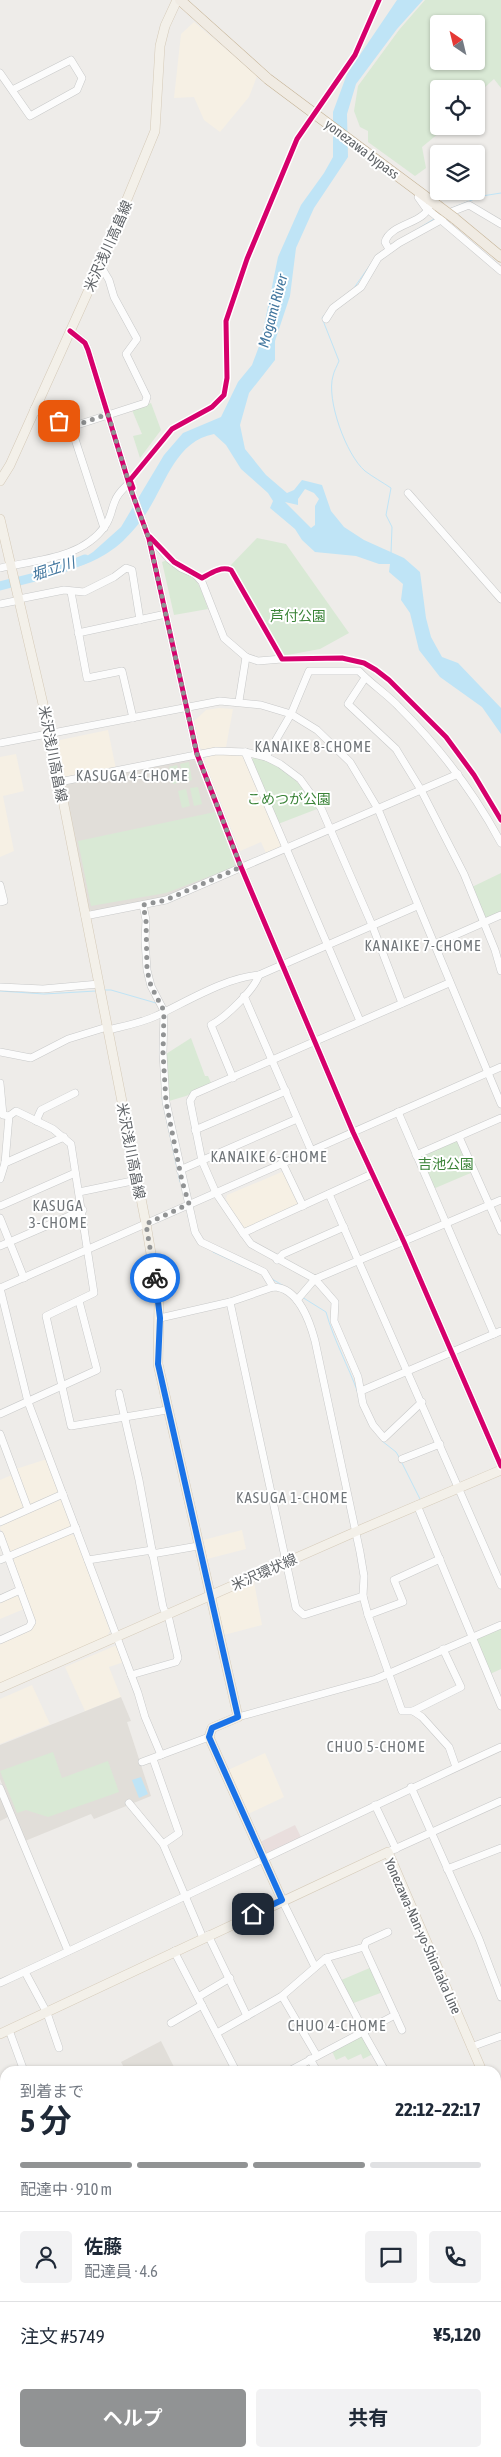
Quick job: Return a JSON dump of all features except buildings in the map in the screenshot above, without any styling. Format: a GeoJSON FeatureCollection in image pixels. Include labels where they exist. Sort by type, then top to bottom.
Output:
{"type":"FeatureCollection","features":[{"type":"Feature","properties":{"kind":"highway","name":"yonezawa bypass"},"geometry":{"type":"LineString","coordinates":[[178,0],[268,79],[418,192],[439,212],[501,257]]}},
{"type":"Feature","properties":{"kind":"main road","name":"米沢浅川高畠線"},"geometry":{"type":"LineString","coordinates":[[0,481],[10,465],[100,265],[154,131],[160,46],[165,26],[178,0]]}},
{"type":"Feature","properties":{"kind":"main road","name":"米沢浅川高畠線"},"geometry":{"type":"LineString","coordinates":[[0,520],[50,734],[146,1224],[160,1301],[158,1364],[167,1410],[238,1717]]}},
{"type":"Feature","properties":{"kind":"main road","name":"米沢環状線"},"geometry":{"type":"LineString","coordinates":[[0,1688],[501,1468]]}},
{"type":"Feature","properties":{"kind":"main road"},"geometry":{"type":"LineString","coordinates":[[238,1717],[212,1728],[209,1737],[265,1858],[282,1900]]}},
{"type":"Feature","properties":{"kind":"main road","name":"Yonezawa-Nan-yo-Shirataka Line"},"geometry":{"type":"LineString","coordinates":[[4,2032],[205,1936],[392,1850],[480,2066]]}},
{"type":"Feature","properties":{"kind":"street"},"geometry":{"type":"LineString","coordinates":[[0,73],[30,116],[77,90],[82,78],[71,60],[12,90]]}},
{"type":"Feature","properties":{"kind":"street"},"geometry":{"type":"LineString","coordinates":[[388,248],[386,238],[424,214],[469,205],[501,224]]}},
{"type":"Feature","properties":{"kind":"street"},"geometry":{"type":"LineString","coordinates":[[326,319],[333,308],[361,287],[376,261],[388,248],[439,212]]}},
{"type":"Feature","properties":{"kind":"street"},"geometry":{"type":"LineString","coordinates":[[439,212],[501,271]]}},
{"type":"Feature","properties":{"kind":"street"},"geometry":{"type":"LineString","coordinates":[[34,409],[71,427],[145,403],[148,397],[126,354],[137,339],[114,297],[109,280],[100,265]]}},
{"type":"Feature","properties":{"kind":"street"},"geometry":{"type":"LineString","coordinates":[[70,331],[84,343],[88,350],[130,487],[149,539],[184,706],[197,754],[241,867],[353,1132],[404,1242],[501,1468]]}},
{"type":"Feature","properties":{"kind":"street"},"geometry":{"type":"LineString","coordinates":[[71,427],[104,528]]}},
{"type":"Feature","properties":{"kind":"street"},"geometry":{"type":"LineString","coordinates":[[0,568],[11,569],[67,553],[90,542],[112,517],[115,499],[130,487]]}},
{"type":"Feature","properties":{"kind":"street"},"geometry":{"type":"LineString","coordinates":[[408,494],[501,599]]}},
{"type":"Feature","properties":{"kind":"street"},"geometry":{"type":"LineString","coordinates":[[149,539],[151,538],[169,559],[181,568],[195,574],[202,582],[224,638],[246,657],[258,662],[282,659]]}},
{"type":"Feature","properties":{"kind":"street"},"geometry":{"type":"LineString","coordinates":[[0,604],[64,590],[84,592],[114,577],[126,568],[132,570],[140,620]]}},
{"type":"Feature","properties":{"kind":"street"},"geometry":{"type":"LineString","coordinates":[[71,592],[87,678],[122,671],[133,718]]}},
{"type":"Feature","properties":{"kind":"street"},"geometry":{"type":"LineString","coordinates":[[78,633],[166,614]]}},
{"type":"Feature","properties":{"kind":"street"},"geometry":{"type":"LineString","coordinates":[[239,701],[246,657]]}},
{"type":"Feature","properties":{"kind":"street"},"geometry":{"type":"LineString","coordinates":[[266,757],[291,714],[309,671],[359,671],[397,705],[423,732],[458,774],[485,814],[501,843]]}},
{"type":"Feature","properties":{"kind":"street"},"geometry":{"type":"LineString","coordinates":[[365,678],[348,704],[396,749],[422,790],[464,874],[484,922],[501,971]]}},
{"type":"Feature","properties":{"kind":"street"},"geometry":{"type":"LineString","coordinates":[[0,743],[133,718],[205,702],[239,701],[261,705],[291,714],[317,730],[343,755],[360,776],[378,809],[501,1104]]}},
{"type":"Feature","properties":{"kind":"street"},"geometry":{"type":"LineString","coordinates":[[59,782],[197,754],[222,751],[245,752],[266,757],[280,764],[300,779],[321,808],[372,926],[402,1003]]}},
{"type":"Feature","properties":{"kind":"street"},"geometry":{"type":"LineString","coordinates":[[245,752],[360,1021]]}},
{"type":"Feature","properties":{"kind":"street"},"geometry":{"type":"LineString","coordinates":[[85,916],[166,900],[458,774]]}},
{"type":"Feature","properties":{"kind":"street"},"geometry":{"type":"LineString","coordinates":[[0,885],[4,901],[0,902]]}},
{"type":"Feature","properties":{"kind":"street"},"geometry":{"type":"LineString","coordinates":[[143,905],[146,920],[147,970],[161,1013],[166,1102],[195,1232],[201,1242],[264,1272],[273,1287]]}},
{"type":"Feature","properties":{"kind":"street"},"geometry":{"type":"LineString","coordinates":[[0,1052],[31,1058],[68,1039],[161,1013],[243,976],[259,975],[417,906]]}},
{"type":"Feature","properties":{"kind":"street"},"geometry":{"type":"LineString","coordinates":[[435,944],[501,916]]}},
{"type":"Feature","properties":{"kind":"street"},"geometry":{"type":"LineString","coordinates":[[233,1078],[211,1025],[227,1016],[233,1006],[256,984],[259,975]]}},
{"type":"Feature","properties":{"kind":"street"},"geometry":{"type":"LineString","coordinates":[[422,1402],[384,1438],[373,1425],[363,1404],[358,1377],[334,1321],[335,1302],[315,1279],[277,1260],[251,1244],[243,1233],[216,1193],[202,1161],[190,1101],[194,1094],[449,983]]}},
{"type":"Feature","properties":{"kind":"street"},"geometry":{"type":"LineString","coordinates":[[0,986],[43,989],[99,984]]}},
{"type":"Feature","properties":{"kind":"street"},"geometry":{"type":"LineString","coordinates":[[244,996],[311,1150]]}},
{"type":"Feature","properties":{"kind":"street"},"geometry":{"type":"LineString","coordinates":[[162,1755],[145,1717],[28,1402],[0,1288],[501,1067]]}},
{"type":"Feature","properties":{"kind":"street"},"geometry":{"type":"LineString","coordinates":[[0,1083],[3,1115],[9,1116],[16,1111],[64,1137],[71,1144],[83,1210],[94,1293],[46,1316],[71,1426],[125,1419],[167,1410]]}},
{"type":"Feature","properties":{"kind":"street"},"geometry":{"type":"LineString","coordinates":[[195,1130],[286,1091]]}},
{"type":"Feature","properties":{"kind":"street"},"geometry":{"type":"LineString","coordinates":[[36,1121],[41,1110],[74,1092]]}},
{"type":"Feature","properties":{"kind":"street"},"geometry":{"type":"LineString","coordinates":[[361,1391],[497,1332],[446,1224],[398,1112]]}},
{"type":"Feature","properties":{"kind":"street"},"geometry":{"type":"LineString","coordinates":[[0,1179],[5,1162],[9,1116]]}},
{"type":"Feature","properties":{"kind":"street"},"geometry":{"type":"LineString","coordinates":[[416,1155],[501,1118]]}},
{"type":"Feature","properties":{"kind":"street"},"geometry":{"type":"LineString","coordinates":[[180,1170],[298,1119]]}},
{"type":"Feature","properties":{"kind":"street"},"geometry":{"type":"LineString","coordinates":[[5,1162],[64,1137]]}},
{"type":"Feature","properties":{"kind":"street"},"geometry":{"type":"LineString","coordinates":[[459,1137],[501,1231]]}},
{"type":"Feature","properties":{"kind":"street"},"geometry":{"type":"LineString","coordinates":[[282,1162],[303,1206]]}},
{"type":"Feature","properties":{"kind":"street"},"geometry":{"type":"LineString","coordinates":[[0,1206],[75,1173]]}},
{"type":"Feature","properties":{"kind":"street"},"geometry":{"type":"LineString","coordinates":[[243,1233],[372,1174]]}},
{"type":"Feature","properties":{"kind":"street"},"geometry":{"type":"LineString","coordinates":[[79,1192],[137,1180]]}},
{"type":"Feature","properties":{"kind":"street"},"geometry":{"type":"LineString","coordinates":[[329,1194],[501,1584]]}},
{"type":"Feature","properties":{"kind":"street"},"geometry":{"type":"LineString","coordinates":[[297,1300],[315,1279],[501,1200]]}},
{"type":"Feature","properties":{"kind":"street"},"geometry":{"type":"LineString","coordinates":[[0,1246],[83,1210]]}},
{"type":"Feature","properties":{"kind":"street"},"geometry":{"type":"LineString","coordinates":[[0,1218],[11,1241],[24,1278]]}},
{"type":"Feature","properties":{"kind":"street"},"geometry":{"type":"LineString","coordinates":[[277,1260],[283,1254],[344,1227]]}},
{"type":"Feature","properties":{"kind":"street"},"geometry":{"type":"LineString","coordinates":[[160,1318],[230,1302],[273,1287],[278,1287],[297,1300],[304,1310],[315,1342],[364,1576],[362,1596],[402,1711],[413,1711],[461,1686],[443,1649]]}},
{"type":"Feature","properties":{"kind":"street"},"geometry":{"type":"LineString","coordinates":[[0,1414],[97,1370],[79,1301]]}},
{"type":"Feature","properties":{"kind":"street"},"geometry":{"type":"LineString","coordinates":[[230,1302],[296,1608],[304,1615],[362,1596]]}},
{"type":"Feature","properties":{"kind":"street"},"geometry":{"type":"LineString","coordinates":[[119,1393],[139,1480],[163,1607],[178,1658],[176,1662],[131,1675]]}},
{"type":"Feature","properties":{"kind":"street"},"geometry":{"type":"LineString","coordinates":[[0,1434],[28,1510]]}},
{"type":"Feature","properties":{"kind":"street"},"geometry":{"type":"LineString","coordinates":[[402,1459],[440,1444]]}},
{"type":"Feature","properties":{"kind":"street"},"geometry":{"type":"LineString","coordinates":[[0,1522],[63,1494]]}},
{"type":"Feature","properties":{"kind":"street"},"geometry":{"type":"LineString","coordinates":[[417,1505],[501,1706]]}},
{"type":"Feature","properties":{"kind":"street"},"geometry":{"type":"LineString","coordinates":[[0,1560],[76,1528]]}},
{"type":"Feature","properties":{"kind":"street"},"geometry":{"type":"LineString","coordinates":[[0,1536],[32,1622],[29,1628],[0,1640]]}},
{"type":"Feature","properties":{"kind":"street"},"geometry":{"type":"LineString","coordinates":[[88,1560],[198,1546]]}},
{"type":"Feature","properties":{"kind":"street"},"geometry":{"type":"LineString","coordinates":[[368,1615],[403,1602],[394,1580],[440,1559]]}},
{"type":"Feature","properties":{"kind":"street"},"geometry":{"type":"LineString","coordinates":[[0,1599],[20,1590]]}},
{"type":"Feature","properties":{"kind":"street"},"geometry":{"type":"LineString","coordinates":[[238,1717],[388,1675],[472,1636],[501,1625]]}},
{"type":"Feature","properties":{"kind":"street"},"geometry":{"type":"LineString","coordinates":[[413,1711],[422,1717],[445,1740],[456,1768]]}},
{"type":"Feature","properties":{"kind":"street"},"geometry":{"type":"LineString","coordinates":[[142,1762],[209,1737]]}},
{"type":"Feature","properties":{"kind":"street"},"geometry":{"type":"LineString","coordinates":[[0,1983],[187,1897],[411,1787],[501,1747]]}},
{"type":"Feature","properties":{"kind":"street"},"geometry":{"type":"LineString","coordinates":[[153,1759],[180,1833],[163,1844]]}},
{"type":"Feature","properties":{"kind":"street"},"geometry":{"type":"LineString","coordinates":[[411,1787],[479,1938],[501,1997]]}},
{"type":"Feature","properties":{"kind":"street"},"geometry":{"type":"LineString","coordinates":[[0,1788],[68,1951]]}},
{"type":"Feature","properties":{"kind":"street"},"geometry":{"type":"LineString","coordinates":[[375,1804],[392,1850],[501,1801]]}},
{"type":"Feature","properties":{"kind":"street"},"geometry":{"type":"LineString","coordinates":[[129,1803],[163,1844],[205,1936],[230,1978],[246,2016]]}},
{"type":"Feature","properties":{"kind":"street"},"geometry":{"type":"LineString","coordinates":[[447,1869],[501,1848]]}},
{"type":"Feature","properties":{"kind":"street"},"geometry":{"type":"LineString","coordinates":[[282,1900],[314,1967]]}},
{"type":"Feature","properties":{"kind":"street"},"geometry":{"type":"LineString","coordinates":[[217,2033],[282,1996],[326,1958],[364,1947],[366,1942],[388,1932]]}},
{"type":"Feature","properties":{"kind":"street"},"geometry":{"type":"LineString","coordinates":[[364,1947],[402,2030]]}},
{"type":"Feature","properties":{"kind":"street"},"geometry":{"type":"LineString","coordinates":[[174,1952],[234,2066]]}},
{"type":"Feature","properties":{"kind":"street"},"geometry":{"type":"LineString","coordinates":[[326,1958],[380,2066]]}},
{"type":"Feature","properties":{"kind":"street"},"geometry":{"type":"LineString","coordinates":[[25,1972],[46,2012],[59,2048]]}},
{"type":"Feature","properties":{"kind":"street"},"geometry":{"type":"LineString","coordinates":[[198,1997],[230,1978]]}},
{"type":"Feature","properties":{"kind":"street"},"geometry":{"type":"LineString","coordinates":[[282,1996],[314,2057],[316,2066]]}},
{"type":"Feature","properties":{"kind":"street"},"geometry":{"type":"LineString","coordinates":[[171,2023],[202,2005]]}},
{"type":"Feature","properties":{"kind":"street"},"geometry":{"type":"LineString","coordinates":[[298,2066],[395,2015]]}},
{"type":"Feature","properties":{"kind":"street","name":"Yonezawa-Nan-yo-Shirataka Line"},"geometry":{"type":"LineString","coordinates":[[4,2032],[21,2066]]}},
{"type":"Feature","properties":{"kind":"street"},"geometry":{"type":"LineString","coordinates":[[472,2047],[501,2036]]}},
{"type":"Feature","properties":{"kind":"shaded area"},"geometry":{"type":"Polygon","coordinates":[[[194,22],[257,76],[249,97],[220,132],[204,120],[194,97],[174,98],[181,34],[194,22]]]}},
{"type":"Feature","properties":{"kind":"shaded area"},"geometry":{"type":"Polygon","coordinates":[[[219,708],[233,709],[226,747],[205,751],[199,747],[194,721],[206,710],[219,708]]]}},
{"type":"Feature","properties":{"kind":"shaded area"},"geometry":{"type":"Polygon","coordinates":[[[108,730],[116,769],[68,779],[64,775],[58,744],[60,740],[108,730]]]}},
{"type":"Feature","properties":{"kind":"shaded area"},"geometry":{"type":"Polygon","coordinates":[[[217,753],[245,754],[284,845],[266,853],[261,842],[240,851],[204,761],[208,755],[217,753]]]}},
{"type":"Feature","properties":{"kind":"shaded area"},"geometry":{"type":"Polygon","coordinates":[[[16,754],[24,791],[3,796],[14,851],[0,857],[0,757],[16,754]]]}},
{"type":"Feature","properties":{"kind":"shaded area"},"geometry":{"type":"Polygon","coordinates":[[[192,757],[196,760],[237,862],[236,867],[167,897],[91,911],[87,907],[63,788],[67,783],[192,757]]]}},
{"type":"Feature","properties":{"kind":"shaded area"},"geometry":{"type":"Polygon","coordinates":[[[284,1171],[299,1203],[297,1206],[247,1229],[243,1228],[226,1199],[227,1195],[284,1171]]]}},
{"type":"Feature","properties":{"kind":"shaded area"},"geometry":{"type":"Polygon","coordinates":[[[47,1459],[59,1491],[57,1495],[32,1505],[29,1503],[16,1469],[47,1459]]]}},
{"type":"Feature","properties":{"kind":"shaded area"},"geometry":{"type":"Polygon","coordinates":[[[14,1474],[25,1505],[24,1510],[0,1519],[0,1480],[14,1474]]]}},
{"type":"Feature","properties":{"kind":"shaded area"},"geometry":{"type":"Polygon","coordinates":[[[60,1499],[63,1500],[72,1523],[70,1528],[13,1552],[10,1551],[0,1528],[2,1524],[60,1499]]]}},
{"type":"Feature","properties":{"kind":"shaded area"},"geometry":{"type":"Polygon","coordinates":[[[242,1530],[246,1549],[207,1559],[203,1540],[242,1530]]]}},
{"type":"Feature","properties":{"kind":"shaded area"},"geometry":{"type":"Polygon","coordinates":[[[70,1534],[75,1536],[110,1631],[106,1638],[0,1685],[0,1643],[31,1629],[13,1561],[15,1557],[70,1534]]]}},
{"type":"Feature","properties":{"kind":"shaded area"},"geometry":{"type":"Polygon","coordinates":[[[254,1582],[262,1625],[224,1635],[214,1599],[254,1582]]]}},
{"type":"Feature","properties":{"kind":"shaded area"},"geometry":{"type":"Polygon","coordinates":[[[16,1596],[19,1597],[24,1609],[0,1619],[0,1602],[16,1596]]]}},
{"type":"Feature","properties":{"kind":"shaded area"},"geometry":{"type":"Polygon","coordinates":[[[117,1645],[124,1662],[109,1667],[121,1697],[85,1711],[65,1667],[117,1645]]]}},
{"type":"Feature","properties":{"kind":"shaded area"},"geometry":{"type":"Polygon","coordinates":[[[32,1685],[50,1724],[0,1744],[0,1699],[32,1685]]]}},
{"type":"Feature","properties":{"kind":"shaded area"},"geometry":{"type":"Polygon","coordinates":[[[121,1697],[131,1721],[127,1722],[151,1796],[94,1819],[91,1814],[25,1841],[0,1779],[0,1745],[121,1697]]]}},
{"type":"Feature","properties":{"kind":"shaded area"},"geometry":{"type":"Polygon","coordinates":[[[265,1753],[284,1797],[248,1814],[228,1770],[265,1753]]]}},
{"type":"Feature","properties":{"kind":"shaded area"},"geometry":{"type":"Polygon","coordinates":[[[0,1793],[10,1816],[0,1821],[0,1793]]]}},
{"type":"Feature","properties":{"kind":"shaded area"},"geometry":{"type":"Polygon","coordinates":[[[295,1825],[302,1839],[267,1856],[260,1842],[295,1825]]]}},
{"type":"Feature","properties":{"kind":"shaded area"},"geometry":{"type":"Polygon","coordinates":[[[161,2041],[174,2066],[123,2066],[121,2062],[161,2041]]]}},
{"type":"Feature","properties":{"kind":"green space"},"geometry":{"type":"Polygon","coordinates":[[[425,0],[501,0],[501,88],[494,79],[485,87],[485,80],[430,80],[430,135],[437,135],[422,147],[426,168],[415,176],[368,142],[368,131],[360,127],[354,111],[358,86],[399,30],[425,0]]]}},
{"type":"Feature","properties":{"kind":"green space"},"geometry":{"type":"Polygon","coordinates":[[[151,403],[161,430],[140,458],[133,436],[142,434],[132,410],[151,403]]]}},
{"type":"Feature","properties":{"kind":"green space","name":"芦付公園"},"geometry":{"type":"Polygon","coordinates":[[[257,538],[286,544],[349,633],[320,649],[282,656],[230,566],[257,538]]]}},
{"type":"Feature","properties":{"kind":"green space"},"geometry":{"type":"Polygon","coordinates":[[[167,560],[197,582],[208,609],[174,615],[162,562],[167,560]]]}},
{"type":"Feature","properties":{"kind":"green space","name":"こめつが公園"},"geometry":{"type":"Polygon","coordinates":[[[255,756],[275,764],[291,776],[299,783],[317,809],[278,824],[250,761],[255,756]]]}},
{"type":"Feature","properties":{"kind":"green space"},"geometry":{"type":"Polygon","coordinates":[[[189,762],[192,780],[184,782],[180,764],[189,762]]]}},
{"type":"Feature","properties":{"kind":"green space"},"geometry":{"type":"Polygon","coordinates":[[[177,765],[181,782],[173,784],[169,767],[177,765]]]}},
{"type":"Feature","properties":{"kind":"green space"},"geometry":{"type":"Polygon","coordinates":[[[198,787],[202,804],[194,806],[190,788],[198,787]]]}},
{"type":"Feature","properties":{"kind":"green space"},"geometry":{"type":"Polygon","coordinates":[[[186,789],[190,806],[182,808],[178,791],[186,789]]]}},
{"type":"Feature","properties":{"kind":"green space"},"geometry":{"type":"Polygon","coordinates":[[[215,812],[235,861],[234,867],[166,893],[91,906],[78,841],[215,812]]]}},
{"type":"Feature","properties":{"kind":"green space"},"geometry":{"type":"Polygon","coordinates":[[[501,873],[501,913],[486,919],[472,887],[501,873]]]}},
{"type":"Feature","properties":{"kind":"green space"},"geometry":{"type":"Polygon","coordinates":[[[191,1038],[205,1076],[208,1076],[211,1083],[186,1096],[169,1101],[166,1054],[191,1038]]]}},
{"type":"Feature","properties":{"kind":"green space","name":"吉池公園"},"geometry":{"type":"Polygon","coordinates":[[[459,1139],[473,1172],[433,1189],[419,1156],[459,1139]]]}},
{"type":"Feature","properties":{"kind":"green space"},"geometry":{"type":"Polygon","coordinates":[[[501,1628],[501,1669],[490,1674],[475,1638],[501,1628]]]}},
{"type":"Feature","properties":{"kind":"green space"},"geometry":{"type":"Polygon","coordinates":[[[53,1752],[62,1778],[108,1761],[119,1792],[48,1817],[26,1810],[17,1813],[0,1771],[53,1752]]]}},
{"type":"Feature","properties":{"kind":"green space"},"geometry":{"type":"Polygon","coordinates":[[[372,1967],[383,1992],[351,2004],[339,1981],[372,1967]]]}},
{"type":"Feature","properties":{"kind":"green space"},"geometry":{"type":"Polygon","coordinates":[[[360,2036],[366,2039],[373,2054],[363,2059],[361,2054],[348,2060],[345,2056],[336,2060],[332,2051],[360,2036]]]}},
{"type":"Feature","properties":{"kind":"water","name":"Mogami River"},"geometry":{"type":"Polygon","coordinates":[[[397,0],[423,0],[397,29],[356,84],[347,114],[348,157],[314,208],[296,248],[290,296],[275,341],[275,360],[249,393],[240,425],[245,449],[266,475],[287,493],[294,490],[302,480],[322,485],[331,511],[344,527],[364,540],[404,558],[420,572],[426,618],[431,637],[442,657],[458,663],[501,708],[501,734],[482,707],[440,677],[419,650],[410,613],[401,600],[403,584],[389,572],[390,564],[379,564],[356,556],[315,552],[302,540],[295,529],[270,508],[273,501],[268,493],[241,469],[226,445],[214,434],[201,438],[181,454],[145,516],[123,541],[109,552],[94,560],[62,572],[93,552],[121,527],[164,455],[183,433],[221,417],[238,382],[252,365],[261,341],[278,257],[301,205],[333,157],[333,112],[347,74],[397,0]],[[305,489],[298,499],[298,505],[285,502],[311,528],[315,525],[315,506],[319,499],[314,493],[305,489]]]}},
{"type":"Feature","properties":{"kind":"water"},"geometry":{"type":"Polygon","coordinates":[[[141,1777],[148,1794],[139,1798],[132,1780],[141,1777]]]}},
{"type":"Feature","properties":{"kind":"waterway"},"geometry":{"type":"LineString","coordinates":[[452,208],[482,196],[501,193]]}},
{"type":"Feature","properties":{"kind":"waterway"},"geometry":{"type":"LineString","coordinates":[[416,230],[434,219]]}},
{"type":"Feature","properties":{"kind":"waterway"},"geometry":{"type":"LineString","coordinates":[[354,288],[377,255]]}},
{"type":"Feature","properties":{"kind":"waterway"},"geometry":{"type":"LineString","coordinates":[[327,312],[322,318],[339,361],[333,374],[332,386],[335,412],[345,440],[358,463],[365,471],[391,488],[386,515],[392,527],[391,553]]}},
{"type":"Feature","properties":{"kind":"waterway","name":"堀立川"},"geometry":{"type":"LineString","coordinates":[[0,586],[51,573],[85,559]]}},
{"type":"Feature","properties":{"kind":"waterway"},"geometry":{"type":"LineString","coordinates":[[105,990],[156,1003]]}},
{"type":"Feature","properties":{"kind":"waterway"},"geometry":{"type":"LineString","coordinates":[[0,991],[44,994],[96,991]]}},
{"type":"Feature","properties":{"kind":"waterway"},"geometry":{"type":"LineString","coordinates":[[162,1098],[180,1182]]}},
{"type":"Feature","properties":{"kind":"waterway"},"geometry":{"type":"LineString","coordinates":[[188,1215],[193,1235]]}},
{"type":"Feature","properties":{"kind":"waterway"},"geometry":{"type":"LineString","coordinates":[[213,1252],[252,1270]]}},
{"type":"Feature","properties":{"kind":"waterway"},"geometry":{"type":"LineString","coordinates":[[272,1279],[284,1286]]}},
{"type":"Feature","properties":{"kind":"waterway"},"geometry":{"type":"LineString","coordinates":[[302,1297],[326,1312],[358,1393]]}},
{"type":"Feature","properties":{"kind":"waterway"},"geometry":{"type":"LineString","coordinates":[[382,1441],[396,1452],[399,1457]]}},
{"type":"Feature","properties":{"kind":"waterway"},"geometry":{"type":"LineString","coordinates":[[402,1463],[420,1499]]}},
{"type":"Feature","properties":{"kind":"cycle path"},"geometry":{"type":"LineString","coordinates":[[133,488],[130,480],[172,429],[212,407],[224,395],[227,378],[226,321],[247,259],[297,139],[355,55],[379,0]]}},
{"type":"Feature","properties":{"kind":"cycle path"},"geometry":{"type":"LineString","coordinates":[[70,331],[85,343],[88,350],[131,490],[149,539],[197,754],[241,867],[353,1132],[404,1242],[501,1466]]}},
{"type":"Feature","properties":{"kind":"cycle path"},"geometry":{"type":"LineString","coordinates":[[150,537],[174,562],[202,578],[220,569],[231,570],[282,659],[342,658],[364,663],[389,680],[446,737],[474,775],[501,820]]}},
{"type":"Feature","properties":{"kind":"way so far"},"geometry":{"type":"LineString","coordinates":[[59,421],[71,427],[108,414],[131,490],[149,539],[184,706],[197,754],[241,867],[166,900],[143,905],[146,920],[147,970],[151,986],[164,1011],[163,1053],[166,1102],[182,1181],[189,1204],[146,1224],[155,1278]]}},
{"type":"Feature","properties":{"kind":"district","name":"KANAIKE 8-CHOME"},"geometry":{"type":"Point","coordinates":[313,747]}},
{"type":"Feature","properties":{"kind":"district","name":"KASUGA 4-CHOME"},"geometry":{"type":"Point","coordinates":[132,776]}},
{"type":"Feature","properties":{"kind":"district","name":"KANAIKE 7-CHOME"},"geometry":{"type":"Point","coordinates":[423,946]}},
{"type":"Feature","properties":{"kind":"district","name":"KANAIKE 6-CHOME"},"geometry":{"type":"Point","coordinates":[269,1157]}},
{"type":"Feature","properties":{"kind":"district","name":"KASUGA 3-CHOME"},"geometry":{"type":"Point","coordinates":[58,1214]}},
{"type":"Feature","properties":{"kind":"district","name":"KASUGA 1-CHOME"},"geometry":{"type":"Point","coordinates":[292,1498]}},
{"type":"Feature","properties":{"kind":"district","name":"CHUO 5-CHOME"},"geometry":{"type":"Point","coordinates":[376,1747]}},
{"type":"Feature","properties":{"kind":"district","name":"CHUO 4-CHOME"},"geometry":{"type":"Point","coordinates":[337,2026]}},
{"type":"Feature","properties":{"kind":"route"},"geometry":{"type":"LineString","coordinates":[[155,1278],[160,1301],[158,1364],[238,1717],[212,1728],[209,1737],[265,1858],[282,1900],[253,1914]]}}]}
